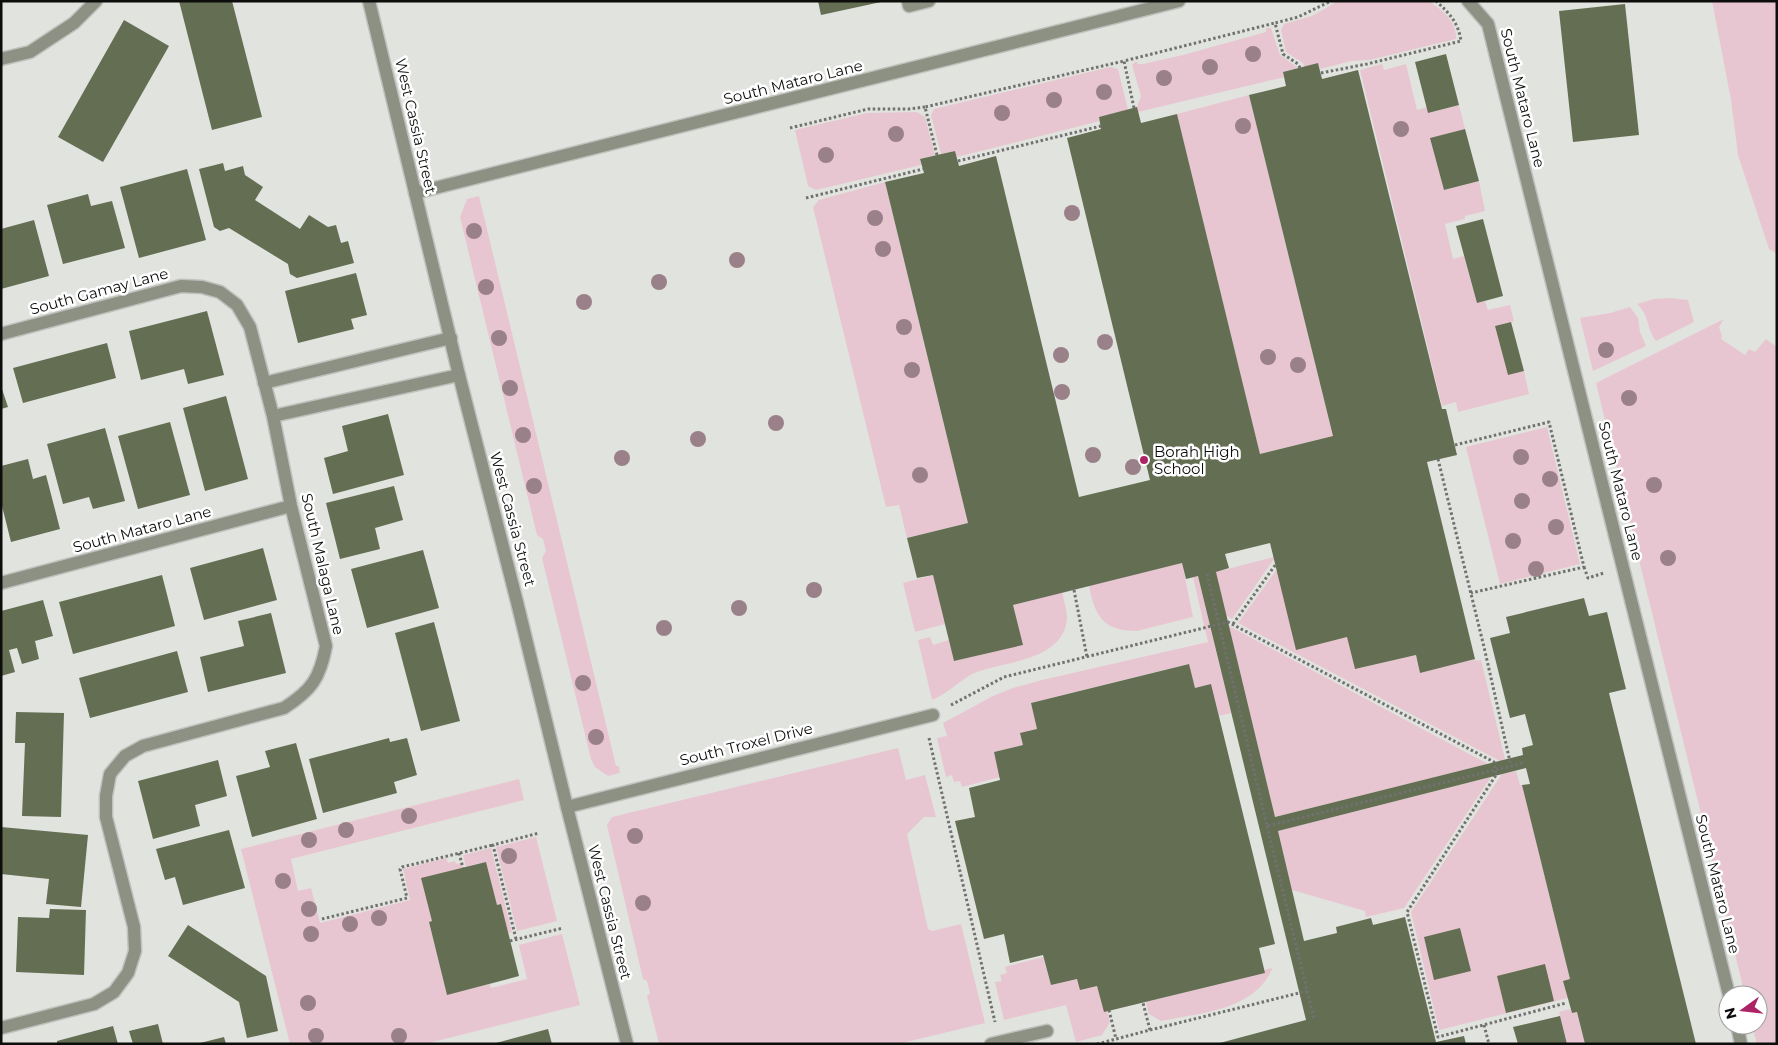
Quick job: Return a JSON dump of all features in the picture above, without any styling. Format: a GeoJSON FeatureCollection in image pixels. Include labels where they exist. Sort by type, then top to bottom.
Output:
{"type":"FeatureCollection","features":[{"type":"Feature","properties":{"kind":"street"},"geometry":{"type":"LineString","coordinates":[[1,59],[30,52],[74,23],[96,1]]}},
{"type":"Feature","properties":{"kind":"street","name":"West Cassia Street"},"geometry":{"type":"LineString","coordinates":[[369,1],[451,338],[458,375],[517,602],[627,1044]]}},
{"type":"Feature","properties":{"kind":"street"},"geometry":{"type":"LineString","coordinates":[[908,1],[909,6],[929,1]]}},
{"type":"Feature","properties":{"kind":"street","name":"South Mataro Lane"},"geometry":{"type":"LineString","coordinates":[[415,192],[548,161],[1180,1]]}},
{"type":"Feature","properties":{"kind":"street","name":"South Mataro Lane"},"geometry":{"type":"LineString","coordinates":[[1468,1],[1488,24],[1727,985]]}},
{"type":"Feature","properties":{"kind":"street","name":"South Gamay Lane"},"geometry":{"type":"LineString","coordinates":[[1,334],[181,286],[202,287],[220,292],[237,305],[250,327],[264,383]]}},
{"type":"Feature","properties":{"kind":"street"},"geometry":{"type":"LineString","coordinates":[[264,383],[451,338]]}},
{"type":"Feature","properties":{"kind":"street"},"geometry":{"type":"LineString","coordinates":[[273,416],[458,375]]}},
{"type":"Feature","properties":{"kind":"street","name":"South Malaga Lane"},"geometry":{"type":"LineString","coordinates":[[1,1028],[94,1004],[114,992],[128,973],[135,951],[134,927],[106,817],[106,796],[110,774],[125,756],[144,746],[284,708],[301,697],[314,683],[322,666],[326,646],[291,506],[273,416],[264,383]]}},
{"type":"Feature","properties":{"kind":"street","name":"South Mataro Lane"},"geometry":{"type":"LineString","coordinates":[[1,583],[291,506]]}},
{"type":"Feature","properties":{"kind":"street","name":"South Troxel Drive"},"geometry":{"type":"LineString","coordinates":[[567,807],[928,716]]}},
{"type":"Feature","properties":{"kind":"street"},"geometry":{"type":"LineString","coordinates":[[995,1043],[1047,1031]]}},
{"type":"Feature","properties":{"kind":"path"},"geometry":{"type":"LineString","coordinates":[[790,128],[868,109],[925,107],[1298,17],[1331,1]]}},
{"type":"Feature","properties":{"kind":"path"},"geometry":{"type":"LineString","coordinates":[[1322,73],[1368,64],[1461,41],[1459,27],[1449,12],[1436,1]]}},
{"type":"Feature","properties":{"kind":"path"},"geometry":{"type":"LineString","coordinates":[[1275,23],[1283,54],[1298,64],[1300,68]]}},
{"type":"Feature","properties":{"kind":"path"},"geometry":{"type":"LineString","coordinates":[[1124,60],[1134,108]]}},
{"type":"Feature","properties":{"kind":"path"},"geometry":{"type":"LineString","coordinates":[[925,107],[937,155]]}},
{"type":"Feature","properties":{"kind":"path"},"geometry":{"type":"LineString","coordinates":[[958,160],[1101,126]]}},
{"type":"Feature","properties":{"kind":"path"},"geometry":{"type":"LineString","coordinates":[[806,198],[922,169]]}},
{"type":"Feature","properties":{"kind":"path"},"geometry":{"type":"LineString","coordinates":[[1455,445],[1549,422],[1584,567],[1471,593]]}},
{"type":"Feature","properties":{"kind":"path"},"geometry":{"type":"LineString","coordinates":[[1438,459],[1511,766]]}},
{"type":"Feature","properties":{"kind":"path"},"geometry":{"type":"LineString","coordinates":[[1234,624],[1276,564]]}},
{"type":"Feature","properties":{"kind":"path"},"geometry":{"type":"LineString","coordinates":[[1207,574],[1314,1019]]}},
{"type":"Feature","properties":{"kind":"path"},"geometry":{"type":"LineString","coordinates":[[1074,590],[1087,657]]}},
{"type":"Feature","properties":{"kind":"path"},"geometry":{"type":"LineString","coordinates":[[995,1043],[928,716],[1004,677],[1228,622],[1494,762],[1496,775],[1407,912],[1438,1037],[1566,1003]]}},
{"type":"Feature","properties":{"kind":"path"},"geometry":{"type":"LineString","coordinates":[[1268,826],[1525,762]]}},
{"type":"Feature","properties":{"kind":"path"},"geometry":{"type":"LineString","coordinates":[[322,919],[407,898],[400,869],[402,867],[539,833]]}},
{"type":"Feature","properties":{"kind":"path"},"geometry":{"type":"LineString","coordinates":[[493,845],[516,939]]}},
{"type":"Feature","properties":{"kind":"path"},"geometry":{"type":"LineString","coordinates":[[459,853],[463,868]]}},
{"type":"Feature","properties":{"kind":"path"},"geometry":{"type":"LineString","coordinates":[[510,941],[562,928]]}},
{"type":"Feature","properties":{"kind":"path"},"geometry":{"type":"LineString","coordinates":[[1097,1044],[1307,991]]}},
{"type":"Feature","properties":{"kind":"path"},"geometry":{"type":"LineString","coordinates":[[1143,1003],[1150,1030]]}},
{"type":"Feature","properties":{"kind":"path"},"geometry":{"type":"LineString","coordinates":[[1109,1010],[1116,1039]]}},
{"type":"Feature","properties":{"kind":"path"},"geometry":{"type":"LineString","coordinates":[[1484,1025],[1489,1044]]}},
{"type":"Feature","properties":{"kind":"shaded area"},"geometry":{"type":"Polygon","coordinates":[[[1338,1],[1429,1],[1444,12],[1451,21],[1456,33],[1456,39],[1369,60],[1351,61],[1320,69],[1318,63],[1304,67],[1303,63],[1286,52],[1281,30],[1284,24],[1312,16],[1338,1]]]}},
{"type":"Feature","properties":{"kind":"shaded area"},"geometry":{"type":"Polygon","coordinates":[[[1712,1],[1777,1],[1777,254],[1769,249],[1738,155],[1731,100],[1712,1]]]}},
{"type":"Feature","properties":{"kind":"shaded area"},"geometry":{"type":"Polygon","coordinates":[[[1266,28],[1271,28],[1280,55],[1297,67],[1283,72],[1285,77],[1138,112],[1137,107],[1141,96],[1132,65],[1136,61],[1138,64],[1143,64],[1183,55],[1266,32],[1266,28]]]}},
{"type":"Feature","properties":{"kind":"shaded area"},"geometry":{"type":"Polygon","coordinates":[[[1382,64],[1384,70],[1406,64],[1417,110],[1427,107],[1429,113],[1459,105],[1465,129],[1431,138],[1444,190],[1479,181],[1485,211],[1445,224],[1453,259],[1464,256],[1477,303],[1485,301],[1488,310],[1510,305],[1514,321],[1495,326],[1508,375],[1524,371],[1529,394],[1458,412],[1456,402],[1442,406],[1360,70],[1382,64]]]}},
{"type":"Feature","properties":{"kind":"shaded area"},"geometry":{"type":"Polygon","coordinates":[[[1110,67],[1118,69],[1128,110],[1099,117],[1100,121],[957,157],[955,151],[941,154],[931,115],[934,109],[1110,67]]]}},
{"type":"Feature","properties":{"kind":"shaded area"},"geometry":{"type":"Polygon","coordinates":[[[1249,95],[1333,436],[1260,454],[1177,114],[1249,95]]]}},
{"type":"Feature","properties":{"kind":"shaded area"},"geometry":{"type":"Polygon","coordinates":[[[917,112],[925,117],[935,155],[920,159],[921,165],[816,190],[808,186],[795,130],[867,113],[917,112]]]}},
{"type":"Feature","properties":{"kind":"shaded area"},"geometry":{"type":"Polygon","coordinates":[[[885,182],[968,523],[907,538],[899,505],[886,507],[813,207],[819,200],[885,182]]]}},
{"type":"Feature","properties":{"kind":"shaded area"},"geometry":{"type":"Polygon","coordinates":[[[479,196],[616,766],[619,766],[620,773],[608,776],[595,767],[591,759],[542,558],[546,551],[543,539],[537,535],[460,217],[467,199],[479,196]]]}},
{"type":"Feature","properties":{"kind":"shaded area"},"geometry":{"type":"Polygon","coordinates":[[[1654,299],[1688,300],[1694,322],[1656,341],[1644,313],[1637,304],[1654,299]]]}},
{"type":"Feature","properties":{"kind":"shaded area"},"geometry":{"type":"Polygon","coordinates":[[[1630,307],[1638,318],[1640,332],[1646,346],[1593,371],[1580,318],[1610,313],[1630,307]]]}},
{"type":"Feature","properties":{"kind":"shaded area"},"geometry":{"type":"Polygon","coordinates":[[[1724,319],[1719,327],[1721,339],[1745,355],[1749,349],[1755,352],[1766,339],[1777,347],[1777,1044],[1757,1044],[1755,1035],[1768,1035],[1768,985],[1743,985],[1596,383],[1724,319]]]}},
{"type":"Feature","properties":{"kind":"shaded area"},"geometry":{"type":"Polygon","coordinates":[[[1547,427],[1580,564],[1500,584],[1466,447],[1547,427]]]}},
{"type":"Feature","properties":{"kind":"shaded area"},"geometry":{"type":"Polygon","coordinates":[[[1274,557],[1232,619],[1226,615],[1216,572],[1274,557]]]}},
{"type":"Feature","properties":{"kind":"shaded area"},"geometry":{"type":"Polygon","coordinates":[[[1182,563],[1193,617],[1137,631],[1116,628],[1102,620],[1094,606],[1089,586],[1182,563]]]}},
{"type":"Feature","properties":{"kind":"shaded area"},"geometry":{"type":"Polygon","coordinates":[[[1277,569],[1297,649],[1347,637],[1355,669],[1416,655],[1420,673],[1475,659],[1476,661],[1481,660],[1505,759],[1500,761],[1238,623],[1277,569]]]}},
{"type":"Feature","properties":{"kind":"shaded area"},"geometry":{"type":"Polygon","coordinates":[[[933,575],[945,624],[915,632],[903,583],[933,575]]]}},
{"type":"Feature","properties":{"kind":"shaded area"},"geometry":{"type":"Polygon","coordinates":[[[1198,576],[1231,713],[1219,716],[1211,685],[1195,688],[1188,664],[1031,703],[1037,729],[1023,745],[994,752],[1000,777],[962,787],[960,781],[954,782],[952,775],[946,777],[937,738],[947,736],[943,723],[993,696],[1042,680],[1208,642],[1193,577],[1198,576]]]}},
{"type":"Feature","properties":{"kind":"shaded area"},"geometry":{"type":"Polygon","coordinates":[[[1062,592],[1067,619],[1063,633],[1056,643],[1032,657],[972,674],[932,700],[918,640],[930,637],[933,645],[949,640],[954,661],[1022,645],[1013,605],[1062,592]]]}},
{"type":"Feature","properties":{"kind":"shaded area"},"geometry":{"type":"Polygon","coordinates":[[[1229,626],[1488,764],[1275,817],[1229,626]]]}},
{"type":"Feature","properties":{"kind":"shaded area"},"geometry":{"type":"Polygon","coordinates":[[[898,748],[906,780],[925,775],[936,817],[924,817],[907,834],[928,929],[932,931],[961,924],[985,1023],[898,1044],[659,1044],[647,996],[650,993],[647,981],[643,979],[607,825],[612,817],[898,748]]]}},
{"type":"Feature","properties":{"kind":"shaded area"},"geometry":{"type":"Polygon","coordinates":[[[1516,771],[1520,785],[1522,785],[1570,979],[1568,998],[1439,1030],[1411,912],[1502,774],[1516,771]]]}},
{"type":"Feature","properties":{"kind":"shaded area"},"geometry":{"type":"Polygon","coordinates":[[[1491,777],[1404,908],[1366,917],[1365,911],[1292,890],[1278,831],[1491,777]]]}},
{"type":"Feature","properties":{"kind":"shaded area"},"geometry":{"type":"Polygon","coordinates":[[[519,779],[524,800],[291,859],[298,891],[311,888],[320,923],[410,900],[403,869],[446,858],[448,863],[455,861],[456,864],[461,863],[462,868],[432,921],[429,923],[447,994],[490,984],[491,988],[527,979],[519,945],[562,934],[580,1005],[425,1044],[290,1044],[241,849],[519,779]]]}},
{"type":"Feature","properties":{"kind":"shaded area"},"geometry":{"type":"Polygon","coordinates":[[[536,837],[557,921],[517,931],[496,847],[536,837]]]}},
{"type":"Feature","properties":{"kind":"shaded area"},"geometry":{"type":"Polygon","coordinates":[[[491,848],[512,932],[508,933],[497,905],[486,862],[466,867],[463,855],[491,848]]]}},
{"type":"Feature","properties":{"kind":"shaded area"},"geometry":{"type":"Polygon","coordinates":[[[1043,957],[1051,985],[1077,979],[1097,986],[1104,1011],[1107,1011],[1110,1022],[1102,1035],[1076,1042],[1066,1005],[1004,1020],[995,982],[1002,981],[1000,975],[1007,973],[1005,967],[1043,957]]]}},
{"type":"Feature","properties":{"kind":"shaded area"},"geometry":{"type":"Polygon","coordinates":[[[1271,968],[1264,983],[1253,993],[1225,1007],[1161,1021],[1149,1014],[1146,1002],[1265,973],[1264,970],[1271,968]]]}},
{"type":"Feature","properties":{"kind":"shaded area"},"geometry":{"type":"Polygon","coordinates":[[[1570,1009],[1572,1013],[1577,1012],[1585,1044],[1567,1044],[1559,1012],[1570,1009]]]}},
{"type":"Feature","properties":{"kind":"building"},"geometry":{"type":"Polygon","coordinates":[[[179,1],[232,1],[262,117],[212,130],[179,1]]]}},
{"type":"Feature","properties":{"kind":"building"},"geometry":{"type":"Polygon","coordinates":[[[818,1],[881,1],[881,2],[821,15],[818,1]]]}},
{"type":"Feature","properties":{"kind":"building"},"geometry":{"type":"Polygon","coordinates":[[[1625,4],[1639,135],[1573,142],[1559,11],[1625,4]]]}},
{"type":"Feature","properties":{"kind":"building"},"geometry":{"type":"Polygon","coordinates":[[[124,20],[169,46],[103,162],[58,137],[124,20]]]}},
{"type":"Feature","properties":{"kind":"building"},"geometry":{"type":"Polygon","coordinates":[[[1446,54],[1459,105],[1428,113],[1415,62],[1446,54]]]}},
{"type":"Feature","properties":{"kind":"building"},"geometry":{"type":"Polygon","coordinates":[[[1318,63],[1322,79],[1358,70],[1442,409],[1446,409],[1457,455],[1427,462],[1475,659],[1420,673],[1416,655],[1355,669],[1347,637],[1296,650],[1270,543],[1225,554],[1229,568],[1216,572],[1275,817],[1523,755],[1522,748],[1533,745],[1525,714],[1510,718],[1490,638],[1510,633],[1506,617],[1584,598],[1589,616],[1607,612],[1626,689],[1609,693],[1696,1044],[1585,1044],[1577,1012],[1572,1013],[1563,981],[1570,979],[1522,785],[1530,784],[1526,768],[1278,831],[1304,941],[1337,933],[1336,927],[1371,918],[1373,925],[1405,917],[1436,1042],[1464,1036],[1466,1044],[1216,1044],[1306,1020],[1198,576],[1186,579],[1182,563],[1013,605],[1023,645],[954,661],[933,575],[917,578],[907,538],[968,523],[885,182],[924,173],[920,159],[937,155],[955,151],[959,166],[996,156],[1079,497],[1150,480],[1067,138],[1101,129],[1099,117],[1137,107],[1141,123],[1177,114],[1260,454],[1333,436],[1249,95],[1286,86],[1283,72],[1318,63]]]}},
{"type":"Feature","properties":{"kind":"building"},"geometry":{"type":"Polygon","coordinates":[[[1465,129],[1479,181],[1444,190],[1430,138],[1465,129]]]}},
{"type":"Feature","properties":{"kind":"building"},"geometry":{"type":"Polygon","coordinates":[[[223,163],[225,171],[243,166],[245,175],[263,187],[255,200],[300,229],[309,215],[328,227],[336,225],[341,243],[348,241],[354,263],[297,278],[290,274],[288,264],[229,228],[220,231],[214,227],[199,169],[223,163]]]}},
{"type":"Feature","properties":{"kind":"building"},"geometry":{"type":"Polygon","coordinates":[[[187,169],[206,240],[139,258],[120,187],[187,169]]]}},
{"type":"Feature","properties":{"kind":"building"},"geometry":{"type":"Polygon","coordinates":[[[88,194],[91,206],[112,201],[125,248],[63,264],[47,205],[88,194]]]}},
{"type":"Feature","properties":{"kind":"building"},"geometry":{"type":"Polygon","coordinates":[[[1483,219],[1503,296],[1477,303],[1456,226],[1483,219]]]}},
{"type":"Feature","properties":{"kind":"building"},"geometry":{"type":"Polygon","coordinates":[[[34,220],[49,276],[1,289],[1,229],[34,220]]]}},
{"type":"Feature","properties":{"kind":"building"},"geometry":{"type":"Polygon","coordinates":[[[356,273],[367,315],[351,319],[354,329],[298,343],[285,291],[356,273]]]}},
{"type":"Feature","properties":{"kind":"building"},"geometry":{"type":"Polygon","coordinates":[[[207,311],[224,375],[188,384],[184,369],[141,380],[129,331],[207,311]]]}},
{"type":"Feature","properties":{"kind":"building"},"geometry":{"type":"Polygon","coordinates":[[[1511,322],[1524,371],[1508,375],[1495,326],[1511,322]]]}},
{"type":"Feature","properties":{"kind":"building"},"geometry":{"type":"Polygon","coordinates":[[[107,343],[116,378],[23,403],[13,368],[107,343]]]}},
{"type":"Feature","properties":{"kind":"building"},"geometry":{"type":"Polygon","coordinates":[[[1,386],[8,407],[1,409],[1,386]]]}},
{"type":"Feature","properties":{"kind":"building"},"geometry":{"type":"Polygon","coordinates":[[[226,396],[248,479],[205,491],[183,408],[226,396]]]}},
{"type":"Feature","properties":{"kind":"building"},"geometry":{"type":"Polygon","coordinates":[[[388,414],[404,475],[333,494],[324,458],[348,451],[342,426],[388,414]]]}},
{"type":"Feature","properties":{"kind":"building"},"geometry":{"type":"Polygon","coordinates":[[[170,422],[190,495],[138,509],[118,436],[170,422]]]}},
{"type":"Feature","properties":{"kind":"building"},"geometry":{"type":"Polygon","coordinates":[[[105,428],[125,501],[93,509],[89,497],[63,504],[47,444],[105,428]]]}},
{"type":"Feature","properties":{"kind":"building"},"geometry":{"type":"Polygon","coordinates":[[[28,459],[33,479],[46,475],[60,529],[11,542],[1,502],[1,466],[28,459]]]}},
{"type":"Feature","properties":{"kind":"building"},"geometry":{"type":"Polygon","coordinates":[[[394,486],[403,520],[375,528],[380,549],[340,559],[326,503],[394,486]]]}},
{"type":"Feature","properties":{"kind":"building"},"geometry":{"type":"Polygon","coordinates":[[[263,548],[277,600],[204,620],[190,568],[263,548]]]}},
{"type":"Feature","properties":{"kind":"building"},"geometry":{"type":"Polygon","coordinates":[[[423,550],[439,608],[367,628],[351,569],[423,550]]]}},
{"type":"Feature","properties":{"kind":"building"},"geometry":{"type":"Polygon","coordinates":[[[162,575],[175,626],[73,654],[59,602],[162,575]]]}},
{"type":"Feature","properties":{"kind":"building"},"geometry":{"type":"Polygon","coordinates":[[[43,600],[53,636],[35,641],[39,659],[22,664],[17,648],[9,650],[15,672],[1,676],[1,611],[43,600]]]}},
{"type":"Feature","properties":{"kind":"building"},"geometry":{"type":"Polygon","coordinates":[[[271,613],[286,673],[208,692],[200,657],[244,646],[238,621],[271,613]]]}},
{"type":"Feature","properties":{"kind":"building"},"geometry":{"type":"Polygon","coordinates":[[[434,622],[460,721],[421,731],[395,633],[434,622]]]}},
{"type":"Feature","properties":{"kind":"building"},"geometry":{"type":"Polygon","coordinates":[[[177,651],[188,692],[90,718],[79,678],[177,651]]]}},
{"type":"Feature","properties":{"kind":"building"},"geometry":{"type":"Polygon","coordinates":[[[1189,664],[1195,688],[1211,684],[1275,944],[1259,948],[1265,973],[1104,1012],[1097,986],[1080,990],[1077,979],[1051,985],[1043,955],[1010,963],[1004,934],[984,939],[955,821],[975,817],[969,788],[1000,780],[994,752],[1023,745],[1020,733],[1037,729],[1031,703],[1189,664]]]}},
{"type":"Feature","properties":{"kind":"building"},"geometry":{"type":"Polygon","coordinates":[[[16,712],[64,713],[61,817],[22,816],[25,743],[15,743],[16,712]]]}},
{"type":"Feature","properties":{"kind":"building"},"geometry":{"type":"Polygon","coordinates":[[[389,738],[390,742],[407,738],[417,775],[394,782],[397,793],[323,813],[309,759],[389,738]]]}},
{"type":"Feature","properties":{"kind":"building"},"geometry":{"type":"Polygon","coordinates":[[[296,743],[317,819],[252,837],[236,776],[270,767],[265,751],[296,743]]]}},
{"type":"Feature","properties":{"kind":"building"},"geometry":{"type":"Polygon","coordinates":[[[218,760],[227,796],[195,805],[200,826],[153,839],[138,781],[218,760]]]}},
{"type":"Feature","properties":{"kind":"building"},"geometry":{"type":"Polygon","coordinates":[[[1,827],[88,835],[81,907],[46,904],[49,879],[1,874],[1,827]]]}},
{"type":"Feature","properties":{"kind":"building"},"geometry":{"type":"Polygon","coordinates":[[[229,830],[245,888],[183,905],[175,877],[165,880],[156,849],[229,830]]]}},
{"type":"Feature","properties":{"kind":"building"},"geometry":{"type":"Polygon","coordinates":[[[486,862],[497,905],[501,904],[519,976],[447,995],[429,922],[432,921],[421,878],[486,862]]]}},
{"type":"Feature","properties":{"kind":"building"},"geometry":{"type":"Polygon","coordinates":[[[50,909],[86,910],[84,975],[16,972],[18,917],[49,918],[50,909]]]}},
{"type":"Feature","properties":{"kind":"building"},"geometry":{"type":"Polygon","coordinates":[[[188,925],[266,976],[278,1031],[247,1038],[239,1002],[168,956],[188,925]]]}},
{"type":"Feature","properties":{"kind":"building"},"geometry":{"type":"Polygon","coordinates":[[[1460,928],[1471,971],[1434,980],[1424,937],[1460,928]]]}},
{"type":"Feature","properties":{"kind":"building"},"geometry":{"type":"Polygon","coordinates":[[[1545,964],[1554,1001],[1506,1013],[1497,976],[1545,964]]]}},
{"type":"Feature","properties":{"kind":"building"},"geometry":{"type":"Polygon","coordinates":[[[1560,1016],[1567,1044],[1518,1044],[1513,1027],[1560,1016]]]}},
{"type":"Feature","properties":{"kind":"building"},"geometry":{"type":"Polygon","coordinates":[[[158,1024],[163,1044],[133,1044],[129,1031],[158,1024]]]}},
{"type":"Feature","properties":{"kind":"building"},"geometry":{"type":"Polygon","coordinates":[[[113,1026],[118,1044],[57,1044],[57,1041],[113,1026]]]}},
{"type":"Feature","properties":{"kind":"building"},"geometry":{"type":"Polygon","coordinates":[[[548,1029],[552,1044],[496,1044],[496,1043],[548,1029]]]}},
{"type":"Feature","properties":{"kind":"building"},"geometry":{"type":"Polygon","coordinates":[[[224,1037],[226,1044],[200,1044],[200,1043],[224,1037]]]}},
{"type":"Feature","properties":{"kind":"place","name":"Borah High School"},"geometry":{"type":"Point","coordinates":[1144,460]}}]}
